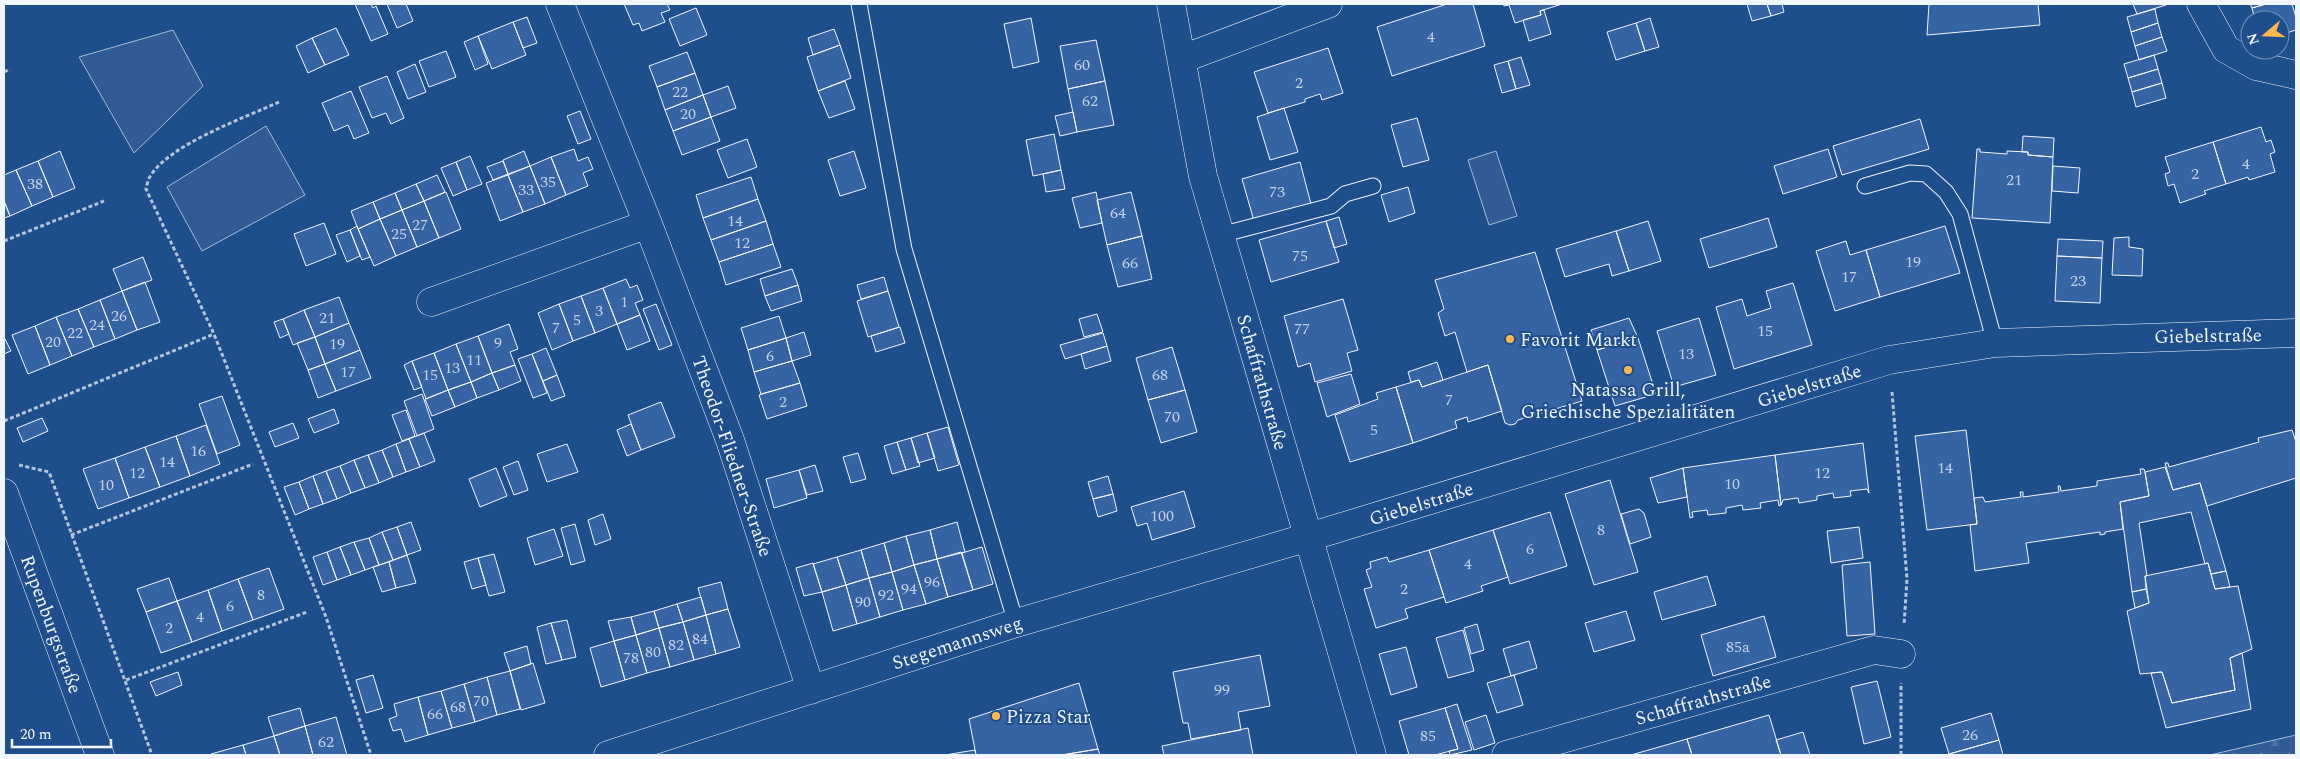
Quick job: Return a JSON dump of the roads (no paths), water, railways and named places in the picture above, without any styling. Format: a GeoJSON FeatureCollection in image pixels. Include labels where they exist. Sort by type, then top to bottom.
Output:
{"type":"FeatureCollection","features":[{"type":"Feature","properties":{"kind":"street","name":"Theodor-Fliedner-Straße"},"geometry":{"type":"LineString","coordinates":[[560,4],[648,224],[730,440],[811,690]]}},
{"type":"Feature","properties":{"kind":"street","name":"Schaffrathstraße"},"geometry":{"type":"LineString","coordinates":[[1171,4],[1203,176],[1372,755]]}},
{"type":"Feature","properties":{"kind":"street"},"geometry":{"type":"LineString","coordinates":[[1182,58],[1328,4]]}},
{"type":"Feature","properties":{"kind":"street"},"geometry":{"type":"LineString","coordinates":[[2202,6],[2226,49],[2256,66],[2296,74]]}},
{"type":"Feature","properties":{"kind":"street"},"geometry":{"type":"LineString","coordinates":[[432,302],[648,224]]}},
{"type":"Feature","properties":{"kind":"street","name":"Giebelstraße"},"geometry":{"type":"LineString","coordinates":[[1308,538],[1889,360],[1995,343],[2171,335],[2296,333]]}},
{"type":"Feature","properties":{"kind":"street","name":"Rupenburgstraße"},"geometry":{"type":"LineString","coordinates":[[4,493],[100,755]]}},
{"type":"Feature","properties":{"kind":"street","name":"Stegemannsweg"},"geometry":{"type":"LineString","coordinates":[[608,755],[1016,623],[1308,538]]}},
{"type":"Feature","properties":{"kind":"street","name":"Schaffrathstraße"},"geometry":{"type":"LineString","coordinates":[[1506,755],[1874,650],[1902,654]]}},
{"type":"Feature","properties":{"kind":"lane"},"geometry":{"type":"LineString","coordinates":[[859,4],[904,249],[1016,623]]}},
{"type":"Feature","properties":{"kind":"lane"},"geometry":{"type":"LineString","coordinates":[[1864,186],[1910,173],[1926,174],[1946,192],[1960,214],[1995,343]]}},
{"type":"Feature","properties":{"kind":"lane"},"geometry":{"type":"LineString","coordinates":[[1220,235],[1331,206],[1346,194],[1374,186]]}},
{"type":"Feature","properties":{"kind":"place","name":"Favorit Markt"},"geometry":{"type":"Point","coordinates":[1510,339]}},
{"type":"Feature","properties":{"kind":"place","name":"Natassa Grill, Griechische Spezialitäten"},"geometry":{"type":"Point","coordinates":[1628,370]}},
{"type":"Feature","properties":{"kind":"place","name":"Pizza Star"},"geometry":{"type":"Point","coordinates":[996,716]}}]}
